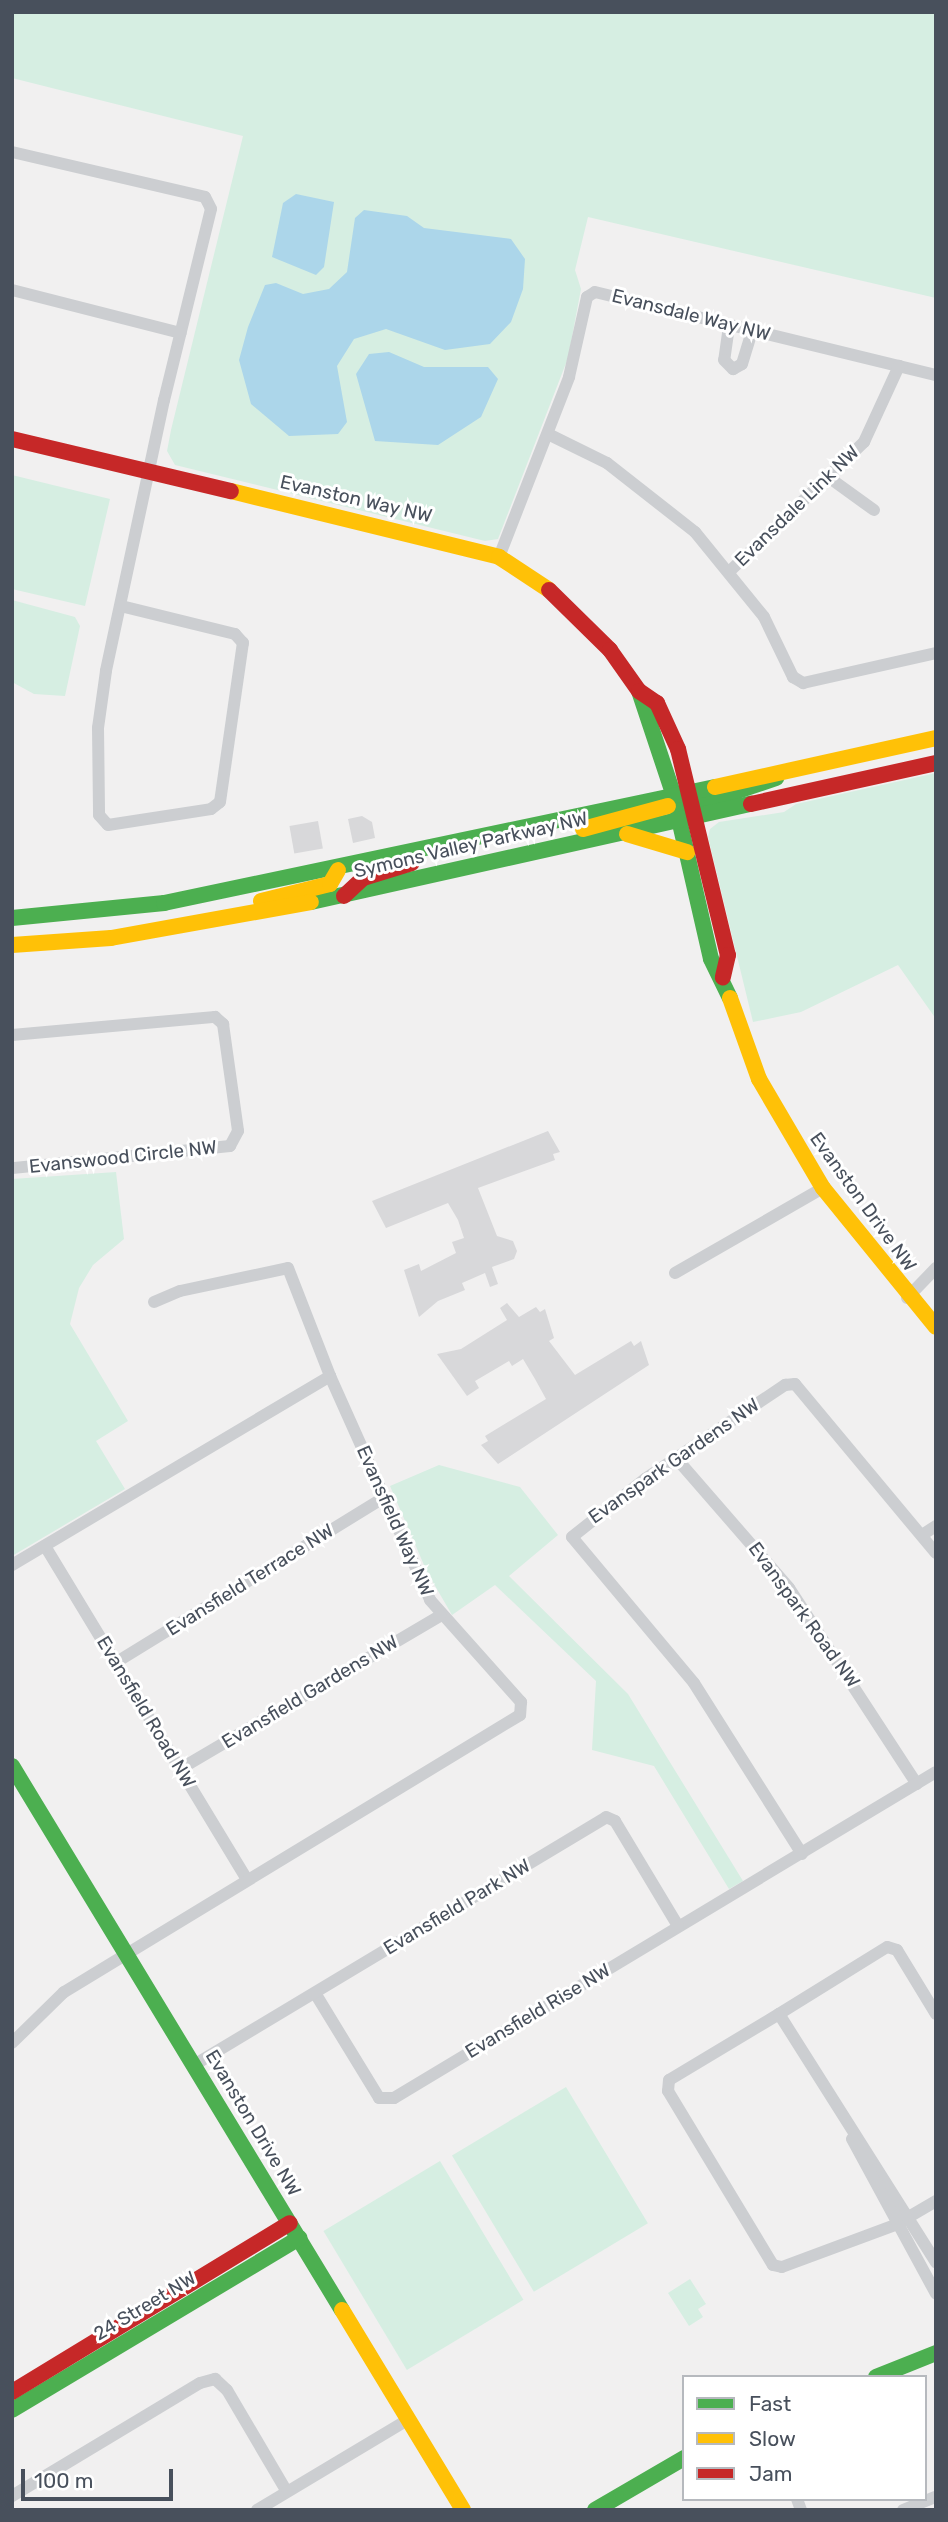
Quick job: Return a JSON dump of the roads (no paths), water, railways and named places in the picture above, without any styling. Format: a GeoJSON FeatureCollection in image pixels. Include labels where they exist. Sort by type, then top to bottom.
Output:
{"type":"FeatureCollection","features":[{"type":"Feature","properties":{"kind":"street"},"geometry":{"type":"LineString","coordinates":[[12,152],[205,197],[211,209],[150,472],[121,606],[97,728],[99,815],[108,825],[211,809],[220,802],[243,643],[234,634],[121,606]]}},
{"type":"Feature","properties":{"kind":"street"},"geometry":{"type":"LineString","coordinates":[[12,290],[181,333]]}},
{"type":"Feature","properties":{"kind":"street","name":"Evansdale Way NW"},"geometry":{"type":"LineString","coordinates":[[499,557],[569,377],[587,297],[595,292],[936,375]]}},
{"type":"Feature","properties":{"kind":"street"},"geometry":{"type":"LineString","coordinates":[[729,326],[724,360],[733,369],[742,364],[751,331]]}},
{"type":"Feature","properties":{"kind":"street","name":"Evansdale Link NW"},"geometry":{"type":"LineString","coordinates":[[731,570],[831,479],[864,442],[900,366]]}},
{"type":"Feature","properties":{"kind":"street"},"geometry":{"type":"LineString","coordinates":[[548,434],[646,490],[731,570],[764,617],[793,677],[803,683],[936,653]]}},
{"type":"Feature","properties":{"kind":"street","name":"Evanston Way NW"},"geometry":{"type":"LineString","coordinates":[[12,439],[499,557],[578,615],[639,691],[657,704],[681,757],[689,808]]}},
{"type":"Feature","properties":{"kind":"street"},"geometry":{"type":"LineString","coordinates":[[831,479],[874,510]]}},
{"type":"Feature","properties":{"kind":"street","name":"Evanston Way NW"},"geometry":{"type":"LineString","coordinates":[[639,691],[674,798]]}},
{"type":"Feature","properties":{"kind":"street","name":"Symons Valley Parkway NW"},"geometry":{"type":"LineString","coordinates":[[12,945],[209,922],[344,896],[557,844],[620,833],[689,808],[746,777],[936,738]]}},
{"type":"Feature","properties":{"kind":"street"},"geometry":{"type":"LineString","coordinates":[[681,757],[699,772],[746,777]]}},
{"type":"Feature","properties":{"kind":"street","name":"Symons Valley Parkway NW"},"geometry":{"type":"LineString","coordinates":[[13,918],[164,903],[338,870],[505,831],[674,798],[689,808],[936,763]]}},
{"type":"Feature","properties":{"kind":"street"},"geometry":{"type":"LineString","coordinates":[[689,808],[802,766]]}},
{"type":"Feature","properties":{"kind":"street"},"geometry":{"type":"LineString","coordinates":[[557,844],[565,835],[674,798]]}},
{"type":"Feature","properties":{"kind":"street","name":"Evanston Drive NW"},"geometry":{"type":"LineString","coordinates":[[674,798],[689,808],[727,955],[723,977]]}},
{"type":"Feature","properties":{"kind":"street","name":"Evanston Drive NW"},"geometry":{"type":"LineString","coordinates":[[689,808],[687,852],[711,959],[723,977],[762,1086],[823,1188],[907,1298],[936,1327]]}},
{"type":"Feature","properties":{"kind":"street"},"geometry":{"type":"LineString","coordinates":[[344,896],[363,878],[505,831]]}},
{"type":"Feature","properties":{"kind":"street"},"geometry":{"type":"LineString","coordinates":[[620,833],[669,842],[687,852]]}},
{"type":"Feature","properties":{"kind":"street"},"geometry":{"type":"LineString","coordinates":[[209,922],[253,903],[330,884],[338,870]]}},
{"type":"Feature","properties":{"kind":"street","name":"Evanswood Circle NW"},"geometry":{"type":"LineString","coordinates":[[12,1035],[215,1017],[223,1024],[238,1131],[230,1146],[12,1168]]}},
{"type":"Feature","properties":{"kind":"street"},"geometry":{"type":"LineString","coordinates":[[675,1273],[823,1188]]}},
{"type":"Feature","properties":{"kind":"street"},"geometry":{"type":"LineString","coordinates":[[907,1298],[936,1268]]}},
{"type":"Feature","properties":{"kind":"street","name":"Evansfield Way NW"},"geometry":{"type":"LineString","coordinates":[[12,2043],[64,1992],[246,1878],[520,1715],[522,1702],[439,1616],[330,1376],[288,1269],[180,1291],[154,1302]]}},
{"type":"Feature","properties":{"kind":"street"},"geometry":{"type":"LineString","coordinates":[[12,1565],[330,1376]]}},
{"type":"Feature","properties":{"kind":"street","name":"Evanspark Gardens NW"},"geometry":{"type":"LineString","coordinates":[[802,1854],[694,1683],[573,1544],[577,1529],[785,1385],[796,1384],[935,1549]]}},
{"type":"Feature","properties":{"kind":"street","name":"Evanspark Road NW"},"geometry":{"type":"LineString","coordinates":[[676,1458],[789,1588],[917,1784]]}},
{"type":"Feature","properties":{"kind":"street","name":"Evansfield Terrace NW"},"geometry":{"type":"LineString","coordinates":[[116,1663],[385,1497]]}},
{"type":"Feature","properties":{"kind":"street"},"geometry":{"type":"LineString","coordinates":[[922,1535],[936,1527]]}},
{"type":"Feature","properties":{"kind":"street","name":"Evansfield Road NW"},"geometry":{"type":"LineString","coordinates":[[45,1546],[246,1878]]}},
{"type":"Feature","properties":{"kind":"street","name":"Evansfield Gardens NW"},"geometry":{"type":"LineString","coordinates":[[180,1769],[439,1616]]}},
{"type":"Feature","properties":{"kind":"street","name":"Evanston Drive NW"},"geometry":{"type":"LineString","coordinates":[[12,1766],[460,2507]]}},
{"type":"Feature","properties":{"kind":"street"},"geometry":{"type":"LineString","coordinates":[[802,1854],[936,1772]]}},
{"type":"Feature","properties":{"kind":"street","name":"Evansfield Park NW"},"geometry":{"type":"LineString","coordinates":[[194,2065],[606,1817],[615,1821],[678,1926]]}},
{"type":"Feature","properties":{"kind":"street","name":"Evansfield Rise NW"},"geometry":{"type":"LineString","coordinates":[[315,1993],[379,2098],[394,2098],[802,1854]]}},
{"type":"Feature","properties":{"kind":"street"},"geometry":{"type":"LineString","coordinates":[[936,2014],[897,1950],[887,1948],[669,2080],[668,2091],[773,2265],[782,2267],[895,2225],[936,2201]]}},
{"type":"Feature","properties":{"kind":"street"},"geometry":{"type":"LineString","coordinates":[[779,2014],[847,2126],[936,2262]]}},
{"type":"Feature","properties":{"kind":"street"},"geometry":{"type":"LineString","coordinates":[[847,2126],[895,2225],[936,2294]]}},
{"type":"Feature","properties":{"kind":"street","name":"24 Street NW"},"geometry":{"type":"LineString","coordinates":[[12,2392],[290,2223]]}},
{"type":"Feature","properties":{"kind":"street","name":"24 Street NW"},"geometry":{"type":"LineString","coordinates":[[12,2410],[299,2238]]}},
{"type":"Feature","properties":{"kind":"street"},"geometry":{"type":"LineString","coordinates":[[881,2375],[936,2353]]}},
{"type":"Feature","properties":{"kind":"street"},"geometry":{"type":"LineString","coordinates":[[12,2496],[200,2383],[215,2379],[227,2390],[287,2492]]}},
{"type":"Feature","properties":{"kind":"street"},"geometry":{"type":"LineString","coordinates":[[257,2510],[409,2419]]}},
{"type":"Feature","properties":{"kind":"street"},"geometry":{"type":"LineString","coordinates":[[595,2510],[682,2459]]}},
{"type":"Feature","properties":{"kind":"street"},"geometry":{"type":"LineString","coordinates":[[903,2510],[926,2501]]}},
{"type":"Feature","properties":{"kind":"water"},"geometry":{"type":"Polygon","coordinates":[[[296,194],[334,202],[324,267],[316,275],[272,257],[283,203],[296,194]]]}},
{"type":"Feature","properties":{"kind":"water"},"geometry":{"type":"Polygon","coordinates":[[[364,210],[407,216],[424,228],[511,239],[525,259],[523,289],[511,322],[490,344],[445,350],[386,329],[354,339],[337,366],[347,422],[338,434],[289,436],[251,404],[239,360],[248,327],[265,285],[276,283],[303,294],[329,289],[347,272],[355,218],[364,210]]]}},
{"type":"Feature","properties":{"kind":"water"},"geometry":{"type":"Polygon","coordinates":[[[389,352],[424,367],[488,367],[498,379],[481,417],[438,445],[375,441],[356,374],[369,354],[389,352]]]}}]}
